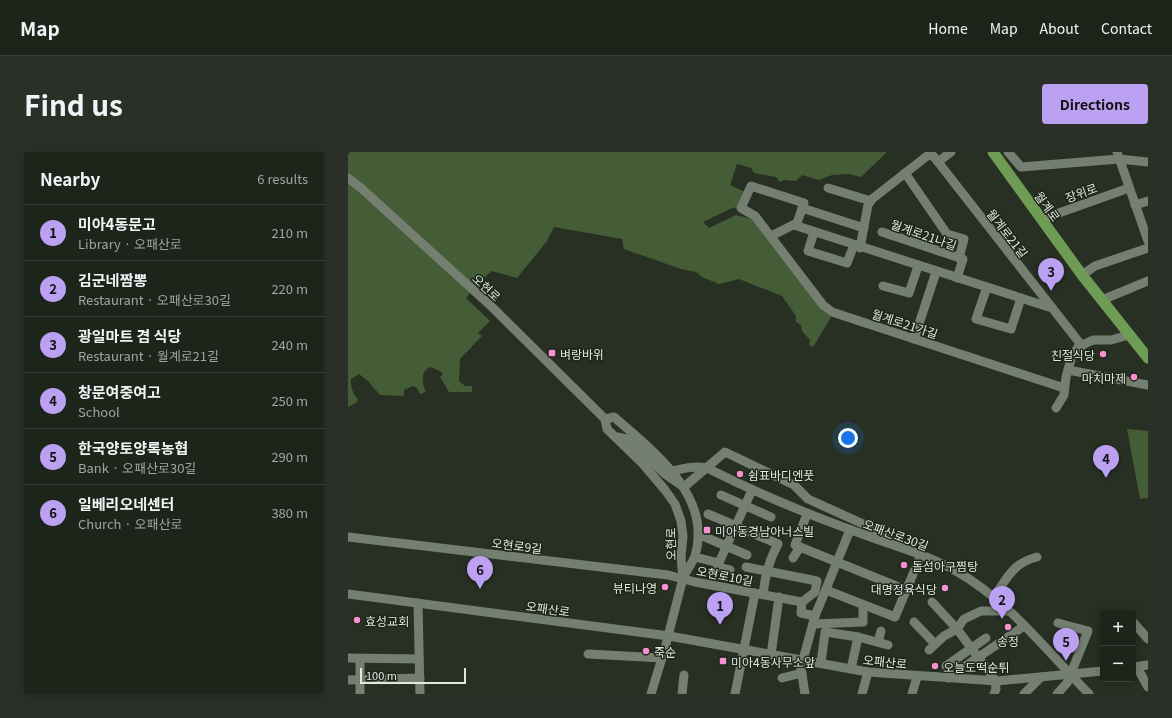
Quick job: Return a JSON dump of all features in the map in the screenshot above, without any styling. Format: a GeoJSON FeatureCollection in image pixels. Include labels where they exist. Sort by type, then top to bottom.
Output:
{"type":"FeatureCollection","features":[{"type":"Feature","properties":{"kind":"main road","name":"월계로"},"geometry":{"type":"LineString","coordinates":[[993,152],[1082,275],[1129,335],[1147,354]]}},
{"type":"Feature","properties":{"kind":"street"},"geometry":{"type":"LineString","coordinates":[[938,162],[951,152]]}},
{"type":"Feature","properties":{"kind":"street"},"geometry":{"type":"LineString","coordinates":[[1008,152],[1019,166],[1118,155],[1148,162]]}},
{"type":"Feature","properties":{"kind":"street","name":"월계로21길"},"geometry":{"type":"LineString","coordinates":[[905,173],[931,153],[1082,346]]}},
{"type":"Feature","properties":{"kind":"street"},"geometry":{"type":"LineString","coordinates":[[1118,155],[1148,241]]}},
{"type":"Feature","properties":{"kind":"street"},"geometry":{"type":"LineString","coordinates":[[814,232],[808,251],[847,263],[857,246],[864,228],[868,205],[905,173]]}},
{"type":"Feature","properties":{"kind":"street","name":"월계로21나길"},"geometry":{"type":"LineString","coordinates":[[905,173],[947,234],[964,239],[959,258]]}},
{"type":"Feature","properties":{"kind":"street","name":"오현로"},"geometry":{"type":"LineString","coordinates":[[348,178],[361,188],[492,307],[605,418],[608,429],[643,464],[675,504],[681,521],[683,536],[681,557],[683,578]]}},
{"type":"Feature","properties":{"kind":"street","name":"월계로21가길"},"geometry":{"type":"LineString","coordinates":[[802,208],[804,203],[751,186],[741,208],[755,216],[823,305],[832,312],[1064,388]]}},
{"type":"Feature","properties":{"kind":"street"},"geometry":{"type":"LineString","coordinates":[[828,188],[871,201]]}},
{"type":"Feature","properties":{"kind":"street","name":"장위로"},"geometry":{"type":"LineString","coordinates":[[1042,219],[1129,188]]}},
{"type":"Feature","properties":{"kind":"street"},"geometry":{"type":"LineString","coordinates":[[1135,205],[1148,201]]}},
{"type":"Feature","properties":{"kind":"street"},"geometry":{"type":"LineString","coordinates":[[771,236],[794,226],[797,223],[802,208],[864,228]]}},
{"type":"Feature","properties":{"kind":"street"},"geometry":{"type":"LineString","coordinates":[[794,226],[1052,308]]}},
{"type":"Feature","properties":{"kind":"street","name":"월계로21나길"},"geometry":{"type":"LineString","coordinates":[[882,232],[963,259],[957,278]]}},
{"type":"Feature","properties":{"kind":"street"},"geometry":{"type":"LineString","coordinates":[[1082,275],[1095,266],[1148,248]]}},
{"type":"Feature","properties":{"kind":"street"},"geometry":{"type":"LineString","coordinates":[[883,286],[909,293],[918,266]]}},
{"type":"Feature","properties":{"kind":"street"},"geometry":{"type":"LineString","coordinates":[[914,339],[936,272]]}},
{"type":"Feature","properties":{"kind":"street"},"geometry":{"type":"LineString","coordinates":[[1102,300],[1148,281]]}},
{"type":"Feature","properties":{"kind":"street"},"geometry":{"type":"LineString","coordinates":[[987,288],[976,319],[1011,329],[1021,298]]}},
{"type":"Feature","properties":{"kind":"street"},"geometry":{"type":"LineString","coordinates":[[1056,408],[1064,395],[1064,388],[1071,358],[1078,348],[1093,340],[1111,340],[1129,335]]}},
{"type":"Feature","properties":{"kind":"street"},"geometry":{"type":"LineString","coordinates":[[1068,370],[1148,385]]}},
{"type":"Feature","properties":{"kind":"street","name":"오현로"},"geometry":{"type":"LineString","coordinates":[[605,418],[614,417],[653,451],[672,471],[684,487],[693,508],[698,534],[694,557],[683,578],[651,694]]}},
{"type":"Feature","properties":{"kind":"street"},"geometry":{"type":"LineString","coordinates":[[617,437],[627,438],[665,474],[684,487],[725,452],[794,485],[808,500],[872,528],[899,546]]}},
{"type":"Feature","properties":{"kind":"street"},"geometry":{"type":"LineString","coordinates":[[672,471],[689,467],[701,466],[707,468]]}},
{"type":"Feature","properties":{"kind":"street","name":"오패산로30길"},"geometry":{"type":"LineString","coordinates":[[707,468],[807,514],[899,546],[955,570],[994,597],[1089,694]]}},
{"type":"Feature","properties":{"kind":"street"},"geometry":{"type":"LineString","coordinates":[[719,563],[752,490]]}},
{"type":"Feature","properties":{"kind":"street"},"geometry":{"type":"LineString","coordinates":[[721,495],[771,517]]}},
{"type":"Feature","properties":{"kind":"street"},"geometry":{"type":"LineString","coordinates":[[708,514],[736,527]]}},
{"type":"Feature","properties":{"kind":"street"},"geometry":{"type":"LineString","coordinates":[[793,558],[807,514]]}},
{"type":"Feature","properties":{"kind":"street","name":"오현로10길"},"geometry":{"type":"LineString","coordinates":[[736,527],[778,544],[772,555],[759,593]]}},
{"type":"Feature","properties":{"kind":"street"},"geometry":{"type":"LineString","coordinates":[[805,694],[802,673],[803,660],[814,620],[850,530]]}},
{"type":"Feature","properties":{"kind":"street"},"geometry":{"type":"LineString","coordinates":[[698,534],[747,555]]}},
{"type":"Feature","properties":{"kind":"street","name":"오현로9길"},"geometry":{"type":"LineString","coordinates":[[348,537],[683,578]]}},
{"type":"Feature","properties":{"kind":"street"},"geometry":{"type":"LineString","coordinates":[[797,546],[906,590]]}},
{"type":"Feature","properties":{"kind":"street"},"geometry":{"type":"LineString","coordinates":[[826,590],[895,617],[921,555]]}},
{"type":"Feature","properties":{"kind":"street","name":"오현로"},"geometry":{"type":"LineString","coordinates":[[694,557],[719,563],[717,568],[730,570]]}},
{"type":"Feature","properties":{"kind":"street"},"geometry":{"type":"LineString","coordinates":[[994,597],[1014,568],[1025,560],[1037,557]]}},
{"type":"Feature","properties":{"kind":"street","name":"오현로10길"},"geometry":{"type":"LineString","coordinates":[[746,567],[767,572]]}},
{"type":"Feature","properties":{"kind":"street"},"geometry":{"type":"LineString","coordinates":[[767,572],[817,581],[815,592],[802,602],[801,613],[814,620],[824,622],[863,622],[863,605]]}},
{"type":"Feature","properties":{"kind":"street","name":"오현로10길"},"geometry":{"type":"LineString","coordinates":[[683,578],[695,582],[802,602]]}},
{"type":"Feature","properties":{"kind":"street"},"geometry":{"type":"LineString","coordinates":[[348,589],[366,597]]}},
{"type":"Feature","properties":{"kind":"street"},"geometry":{"type":"LineString","coordinates":[[735,694],[743,651],[759,593]]}},
{"type":"Feature","properties":{"kind":"street","name":"오패산로"},"geometry":{"type":"LineString","coordinates":[[348,594],[668,636],[743,651],[868,672],[917,677],[995,680],[1100,671]]}},
{"type":"Feature","properties":{"kind":"street"},"geometry":{"type":"LineString","coordinates":[[771,655],[779,597]]}},
{"type":"Feature","properties":{"kind":"street"},"geometry":{"type":"LineString","coordinates":[[932,602],[957,629],[995,680],[996,688],[994,694]]}},
{"type":"Feature","properties":{"kind":"street"},"geometry":{"type":"LineString","coordinates":[[418,603],[420,694]]}},
{"type":"Feature","properties":{"kind":"street"},"geometry":{"type":"LineString","coordinates":[[914,622],[932,647],[944,636],[957,629],[964,619],[981,611],[1009,611]]}},
{"type":"Feature","properties":{"kind":"street"},"geometry":{"type":"LineString","coordinates":[[1057,694],[1067,683],[1088,631],[1058,623]]}},
{"type":"Feature","properties":{"kind":"street"},"geometry":{"type":"LineString","coordinates":[[1136,625],[1148,639]]}},
{"type":"Feature","properties":{"kind":"street"},"geometry":{"type":"LineString","coordinates":[[948,678],[1024,626]]}},
{"type":"Feature","properties":{"kind":"street","name":"오패산로"},"geometry":{"type":"LineString","coordinates":[[878,642],[881,631]]}},
{"type":"Feature","properties":{"kind":"street","name":"오패산로"},"geometry":{"type":"LineString","coordinates":[[821,664],[825,632],[858,637],[888,645]]}},
{"type":"Feature","properties":{"kind":"street","name":"오패산로"},"geometry":{"type":"LineString","coordinates":[[851,669],[858,637]]}},
{"type":"Feature","properties":{"kind":"street"},"geometry":{"type":"LineString","coordinates":[[946,666],[986,638]]}},
{"type":"Feature","properties":{"kind":"street"},"geometry":{"type":"LineString","coordinates":[[588,654],[662,658]]}},
{"type":"Feature","properties":{"kind":"street"},"geometry":{"type":"LineString","coordinates":[[348,658],[420,659]]}},
{"type":"Feature","properties":{"kind":"street"},"geometry":{"type":"LineString","coordinates":[[360,659],[360,694]]}},
{"type":"Feature","properties":{"kind":"street"},"geometry":{"type":"LineString","coordinates":[[1136,667],[1148,665]]}},
{"type":"Feature","properties":{"kind":"street"},"geometry":{"type":"LineString","coordinates":[[1136,669],[1148,688]]}},
{"type":"Feature","properties":{"kind":"street"},"geometry":{"type":"LineString","coordinates":[[862,694],[868,672]]}},
{"type":"Feature","properties":{"kind":"street"},"geometry":{"type":"LineString","coordinates":[[782,678],[802,673]]}},
{"type":"Feature","properties":{"kind":"street"},"geometry":{"type":"LineString","coordinates":[[682,694],[684,675]]}},
{"type":"Feature","properties":{"kind":"street","name":"오패산로"},"geometry":{"type":"LineString","coordinates":[[912,694],[917,677]]}},
{"type":"Feature","properties":{"kind":"street"},"geometry":{"type":"LineString","coordinates":[[1024,694],[1041,677]]}},
{"type":"Feature","properties":{"kind":"street"},"geometry":{"type":"LineString","coordinates":[[348,680],[420,678]]}},
{"type":"Feature","properties":{"kind":"green space"},"geometry":{"type":"Polygon","coordinates":[[[348,152],[887,152],[861,177],[849,174],[832,175],[819,180],[802,175],[796,181],[784,180],[780,182],[776,177],[754,173],[751,168],[737,164],[730,185],[745,192],[737,207],[703,222],[709,228],[736,215],[755,220],[823,311],[831,317],[813,347],[809,345],[810,340],[802,331],[801,325],[796,322],[796,316],[782,296],[739,279],[719,284],[702,277],[696,272],[681,269],[624,249],[622,239],[554,227],[547,241],[517,278],[492,271],[480,281],[466,298],[490,321],[478,333],[482,336],[460,359],[459,381],[465,386],[472,386],[472,392],[449,392],[440,377],[443,374],[440,371],[430,367],[423,375],[423,382],[426,392],[420,394],[417,388],[413,386],[404,390],[404,396],[380,395],[368,381],[359,374],[351,379],[351,387],[358,399],[357,402],[348,407],[348,152]]]}},
{"type":"Feature","properties":{"kind":"green space"},"geometry":{"type":"Polygon","coordinates":[[[1127,429],[1148,431],[1148,498],[1140,499],[1127,429]]]}},
{"type":"Feature","properties":{"kind":"place","name":"광일마트 겸 식당"},"geometry":{"type":"Point","coordinates":[1051,291]}},
{"type":"Feature","properties":{"kind":"place","name":"벼랑바위"},"geometry":{"type":"Point","coordinates":[552,353]}},
{"type":"Feature","properties":{"kind":"place","name":"친절식당"},"geometry":{"type":"Point","coordinates":[1103,354]}},
{"type":"Feature","properties":{"kind":"place","name":"마치마제"},"geometry":{"type":"Point","coordinates":[1134,377]}},
{"type":"Feature","properties":{"kind":"place","name":"쉼표바디엔풋"},"geometry":{"type":"Point","coordinates":[740,474]}},
{"type":"Feature","properties":{"kind":"place","name":"창문여중여고"},"geometry":{"type":"Point","coordinates":[1106,478]}},
{"type":"Feature","properties":{"kind":"place","name":"미아동경남아너스빌"},"geometry":{"type":"Point","coordinates":[707,530]}},
{"type":"Feature","properties":{"kind":"place","name":"돌섬아구찜탕"},"geometry":{"type":"Point","coordinates":[904,565]}},
{"type":"Feature","properties":{"kind":"place","name":"뷰티나영"},"geometry":{"type":"Point","coordinates":[665,587]}},
{"type":"Feature","properties":{"kind":"place","name":"대명정육식당"},"geometry":{"type":"Point","coordinates":[945,588]}},
{"type":"Feature","properties":{"kind":"place","name":"일베리오네센터"},"geometry":{"type":"Point","coordinates":[480,589]}},
{"type":"Feature","properties":{"kind":"place","name":"김군네짬뽕"},"geometry":{"type":"Point","coordinates":[1002,619]}},
{"type":"Feature","properties":{"kind":"place","name":"효성교회"},"geometry":{"type":"Point","coordinates":[357,620]}},
{"type":"Feature","properties":{"kind":"place","name":"미아4동문고"},"geometry":{"type":"Point","coordinates":[720,625]}},
{"type":"Feature","properties":{"kind":"place","name":"송정"},"geometry":{"type":"Point","coordinates":[1008,627]}},
{"type":"Feature","properties":{"kind":"place","name":"죽순"},"geometry":{"type":"Point","coordinates":[646,651]}},
{"type":"Feature","properties":{"kind":"place","name":"미아4동사무소앞"},"geometry":{"type":"Point","coordinates":[723,661]}},
{"type":"Feature","properties":{"kind":"place","name":"한국양토양록농협"},"geometry":{"type":"Point","coordinates":[1066,661]}},
{"type":"Feature","properties":{"kind":"place","name":"오늘도떡순튀"},"geometry":{"type":"Point","coordinates":[935,666]}}]}
